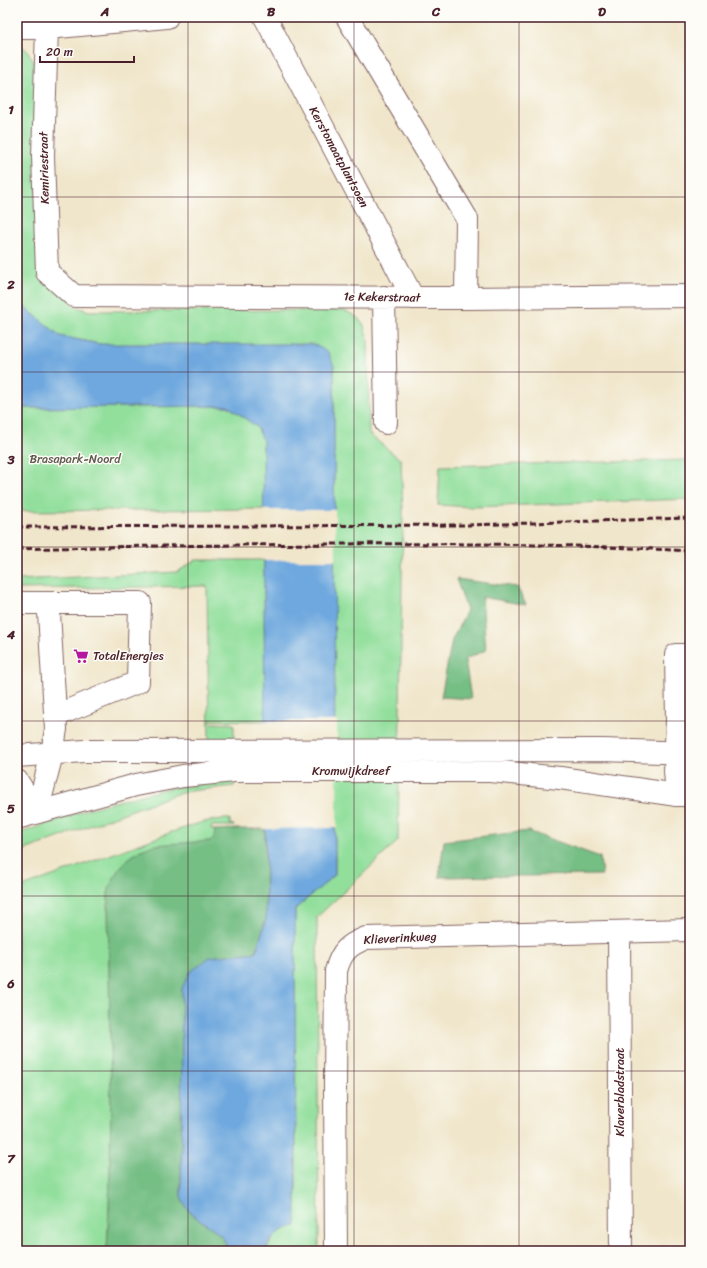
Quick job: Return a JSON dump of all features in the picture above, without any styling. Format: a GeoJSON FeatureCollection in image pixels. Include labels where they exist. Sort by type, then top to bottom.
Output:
{"type":"FeatureCollection","features":[{"type":"Feature","properties":{"kind":"street"},"geometry":{"type":"LineString","coordinates":[[17,28],[47,28],[167,17]]}},
{"type":"Feature","properties":{"kind":"street","name":"Kerstomaatplantsoen"},"geometry":{"type":"LineString","coordinates":[[265,17],[414,298]]}},
{"type":"Feature","properties":{"kind":"street"},"geometry":{"type":"LineString","coordinates":[[347,17],[467,219],[466,298]]}},
{"type":"Feature","properties":{"kind":"street","name":"Kemiriestraat"},"geometry":{"type":"LineString","coordinates":[[47,28],[43,156],[47,272],[74,296]]}},
{"type":"Feature","properties":{"kind":"street","name":"1e Kekerstraat"},"geometry":{"type":"LineString","coordinates":[[74,296],[466,298],[690,296]]}},
{"type":"Feature","properties":{"kind":"street"},"geometry":{"type":"LineString","coordinates":[[384,297],[386,423]]}},
{"type":"Feature","properties":{"kind":"street"},"geometry":{"type":"LineString","coordinates":[[17,602],[140,603],[138,682],[55,716]]}},
{"type":"Feature","properties":{"kind":"street"},"geometry":{"type":"LineString","coordinates":[[27,815],[52,754],[56,729],[49,613],[46,603]]}},
{"type":"Feature","properties":{"kind":"street"},"geometry":{"type":"LineString","coordinates":[[684,795],[675,771],[683,753],[676,655],[690,655]]}},
{"type":"Feature","properties":{"kind":"street","name":"Kromwijkdreef"},"geometry":{"type":"LineString","coordinates":[[17,756],[84,751],[234,761],[452,760],[603,750],[683,753]]}},
{"type":"Feature","properties":{"kind":"street","name":"Kromwijkdreef"},"geometry":{"type":"LineString","coordinates":[[452,760],[490,771],[533,774],[684,795]]}},
{"type":"Feature","properties":{"kind":"street","name":"Kromwijkdreef"},"geometry":{"type":"LineString","coordinates":[[27,815],[136,785],[183,776],[234,761]]}},
{"type":"Feature","properties":{"kind":"street"},"geometry":{"type":"LineString","coordinates":[[17,781],[27,815]]}},
{"type":"Feature","properties":{"kind":"street","name":"Klieverinkweg"},"geometry":{"type":"LineString","coordinates":[[336,1251],[336,971],[339,959],[346,949],[355,942],[366,938],[690,930]]}},
{"type":"Feature","properties":{"kind":"street","name":"Klaverbladstraat"},"geometry":{"type":"LineString","coordinates":[[619,932],[621,1251]]}},
{"type":"Feature","properties":{"kind":"green space"},"geometry":{"type":"Polygon","coordinates":[[[17,44],[28,52],[33,60],[37,74],[37,252],[74,306],[89,311],[343,310],[354,315],[363,323],[368,339],[369,434],[401,460],[403,511],[398,841],[317,917],[319,1251],[266,1251],[274,1237],[296,1207],[295,909],[335,875],[334,366],[100,344],[60,336],[22,305],[17,296],[17,44]]]}},
{"type":"Feature","properties":{"kind":"green space","name":"Brasapark-Noord"},"geometry":{"type":"Polygon","coordinates":[[[228,406],[257,427],[263,440],[265,509],[17,511],[17,408],[228,406]]]}},
{"type":"Feature","properties":{"kind":"green space"},"geometry":{"type":"Polygon","coordinates":[[[690,460],[690,499],[472,507],[438,505],[440,466],[690,460]]]}},
{"type":"Feature","properties":{"kind":"green space"},"geometry":{"type":"Polygon","coordinates":[[[196,560],[264,560],[265,721],[210,720],[211,723],[234,724],[234,742],[209,742],[207,586],[17,589],[17,580],[177,572],[196,560]]]}},
{"type":"Feature","properties":{"kind":"green space"},"geometry":{"type":"Polygon","coordinates":[[[456,579],[517,587],[526,605],[482,597],[486,650],[465,659],[471,699],[441,697],[452,640],[467,610],[456,579]]]}},
{"type":"Feature","properties":{"kind":"green space"},"geometry":{"type":"Polygon","coordinates":[[[234,781],[234,786],[190,791],[173,795],[17,853],[17,834],[95,807],[169,788],[234,781]]]}},
{"type":"Feature","properties":{"kind":"green space"},"geometry":{"type":"Polygon","coordinates":[[[230,819],[230,824],[234,826],[211,826],[211,829],[215,830],[215,833],[214,838],[210,841],[141,850],[134,854],[121,868],[108,892],[111,1117],[107,1251],[17,1251],[17,889],[172,832],[203,822],[230,819]]]}},
{"type":"Feature","properties":{"kind":"green space"},"geometry":{"type":"Polygon","coordinates":[[[265,829],[266,919],[256,952],[210,957],[182,988],[181,1196],[190,1212],[195,1217],[213,1228],[223,1238],[228,1251],[107,1251],[111,1117],[109,888],[118,870],[128,859],[141,850],[154,845],[210,841],[214,837],[215,830],[265,829]]]}},
{"type":"Feature","properties":{"kind":"green space"},"geometry":{"type":"Polygon","coordinates":[[[528,831],[600,857],[602,875],[439,877],[444,841],[528,831]]]}},
{"type":"Feature","properties":{"kind":"water"},"geometry":{"type":"Polygon","coordinates":[[[17,296],[22,305],[60,336],[100,344],[313,344],[328,352],[334,366],[335,875],[295,909],[296,1226],[285,1229],[273,1237],[265,1251],[228,1251],[223,1238],[213,1228],[195,1217],[190,1212],[181,1196],[182,988],[190,972],[210,957],[256,952],[266,919],[263,440],[257,427],[228,406],[17,408],[17,296]]]}},
{"type":"Feature","properties":{"kind":"pier"},"geometry":{"type":"Polygon","coordinates":[[[263,510],[335,510],[336,560],[262,560],[263,510]]]}},
{"type":"Feature","properties":{"kind":"pier"},"geometry":{"type":"Polygon","coordinates":[[[263,721],[337,721],[337,828],[263,829],[263,721]]]}},
{"type":"Feature","properties":{"kind":"railway"},"geometry":{"type":"LineString","coordinates":[[17,527],[469,525],[690,518]]}},
{"type":"Feature","properties":{"kind":"railway"},"geometry":{"type":"LineString","coordinates":[[17,549],[216,545],[512,544],[690,551]]}},
{"type":"Feature","properties":{"kind":"place","name":"TotalEnergies"},"geometry":{"type":"Point","coordinates":[81,656]}}]}
